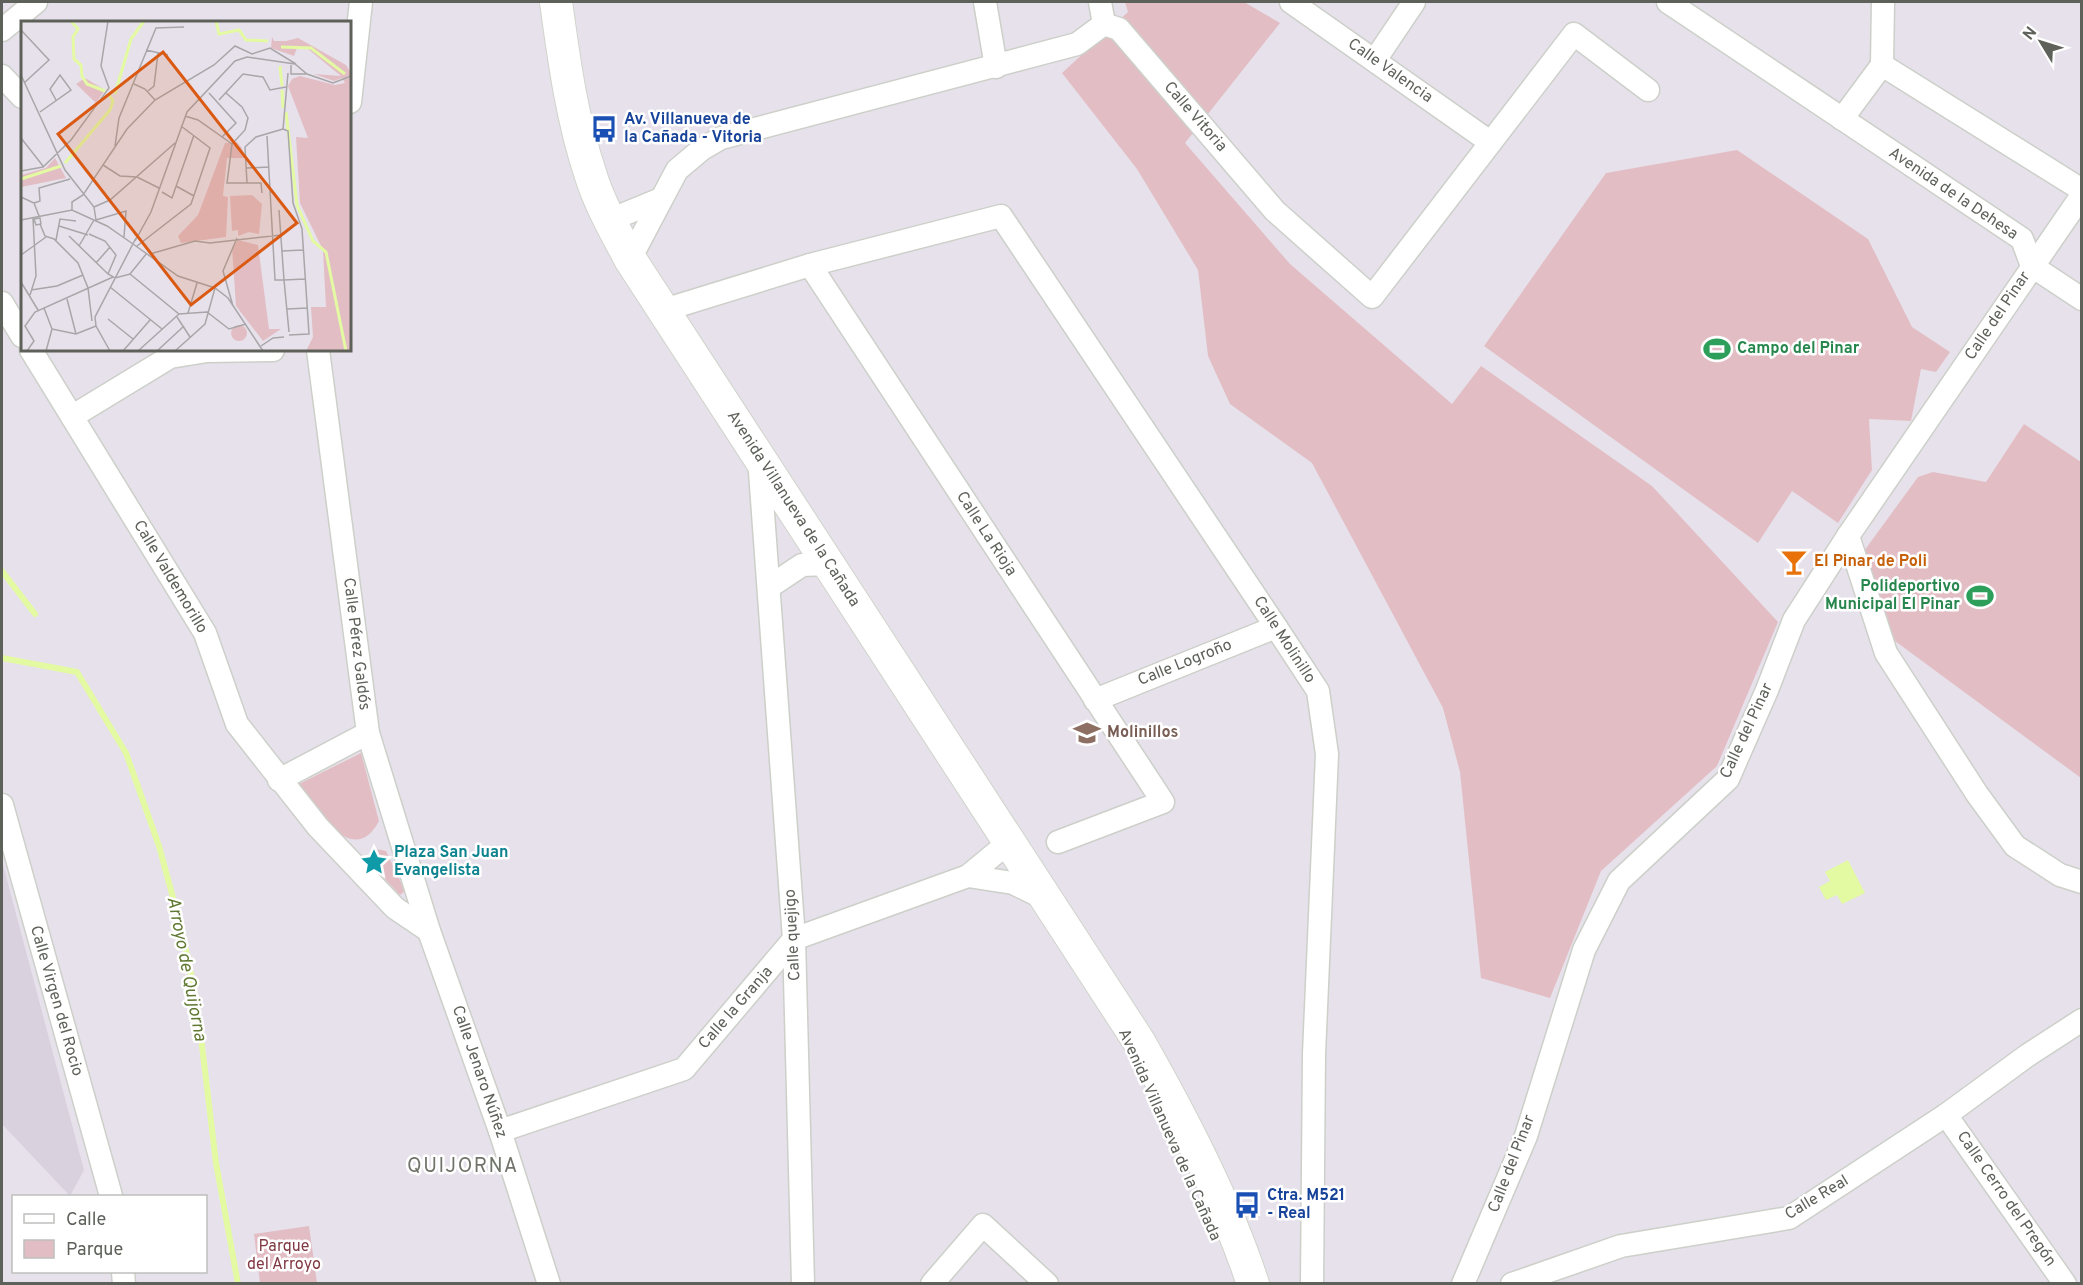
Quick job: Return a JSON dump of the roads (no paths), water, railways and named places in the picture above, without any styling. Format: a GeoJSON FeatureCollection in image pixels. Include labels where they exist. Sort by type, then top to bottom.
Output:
{"type":"FeatureCollection","features":[{"type":"Feature","properties":{"kind":"main road","name":"Avenida Villanueva de la Cañada"},"geometry":{"type":"LineString","coordinates":[[556,2],[564,64],[579,134],[592,178],[630,259],[1138,1040],[1172,1100],[1242,1251],[1253,1284]]}},
{"type":"Feature","properties":{"kind":"main road","name":"Avenida Villanueva de la Cañada"},"geometry":{"type":"LineString","coordinates":[[1101,986],[1157,1107],[1198,1205],[1237,1284]]}},
{"type":"Feature","properties":{"kind":"street"},"geometry":{"type":"LineString","coordinates":[[2,30],[36,2]]}},
{"type":"Feature","properties":{"kind":"street"},"geometry":{"type":"LineString","coordinates":[[351,93],[361,2]]}},
{"type":"Feature","properties":{"kind":"street"},"geometry":{"type":"LineString","coordinates":[[985,2],[996,67]]}},
{"type":"Feature","properties":{"kind":"street"},"geometry":{"type":"LineString","coordinates":[[630,259],[677,170],[702,149],[721,138],[1077,45],[1104,24],[1100,2]]}},
{"type":"Feature","properties":{"kind":"street","name":"Calle Valencia"},"geometry":{"type":"LineString","coordinates":[[1291,2],[1490,142]]}},
{"type":"Feature","properties":{"kind":"street"},"geometry":{"type":"LineString","coordinates":[[1375,60],[1414,2]]}},
{"type":"Feature","properties":{"kind":"street","name":"Avenida de la Dehesa"},"geometry":{"type":"LineString","coordinates":[[1668,2],[2022,239],[2032,266]]}},
{"type":"Feature","properties":{"kind":"street"},"geometry":{"type":"LineString","coordinates":[[1842,118],[1881,65],[1883,2]]}},
{"type":"Feature","properties":{"kind":"street","name":"Calle Vitoria"},"geometry":{"type":"LineString","coordinates":[[1104,24],[1119,29],[1275,211],[1372,297],[1574,34],[1648,90]]}},
{"type":"Feature","properties":{"kind":"street"},"geometry":{"type":"LineString","coordinates":[[1881,65],[2082,190]]}},
{"type":"Feature","properties":{"kind":"street"},"geometry":{"type":"LineString","coordinates":[[2,76],[21,96]]}},
{"type":"Feature","properties":{"kind":"street","name":"Calle del Pinar"},"geometry":{"type":"LineString","coordinates":[[1463,1284],[1526,1136],[1584,950],[1619,881],[1728,779],[1767,690],[1794,620],[1848,537],[2082,195]]}},
{"type":"Feature","properties":{"kind":"street"},"geometry":{"type":"LineString","coordinates":[[610,220],[661,199]]}},
{"type":"Feature","properties":{"kind":"street","name":"Calle Molinillo"},"geometry":{"type":"LineString","coordinates":[[810,265],[1001,216],[1318,691],[1326,754],[1314,1054],[1312,1284]]}},
{"type":"Feature","properties":{"kind":"street"},"geometry":{"type":"LineString","coordinates":[[664,310],[810,265]]}},
{"type":"Feature","properties":{"kind":"street","name":"Calle La Rioja"},"geometry":{"type":"LineString","coordinates":[[810,265],[1163,802],[1058,842]]}},
{"type":"Feature","properties":{"kind":"street"},"geometry":{"type":"LineString","coordinates":[[2032,266],[2082,299]]}},
{"type":"Feature","properties":{"kind":"street"},"geometry":{"type":"LineString","coordinates":[[2,303],[21,334]]}},
{"type":"Feature","properties":{"kind":"street","name":"Calle Valdemorillo"},"geometry":{"type":"LineString","coordinates":[[32,351],[205,633],[237,724],[279,780],[318,826],[395,908],[429,931]]}},
{"type":"Feature","properties":{"kind":"street"},"geometry":{"type":"LineString","coordinates":[[73,416],[170,357],[202,351]]}},
{"type":"Feature","properties":{"kind":"street","name":"Calle Pérez Galdós"},"geometry":{"type":"LineString","coordinates":[[318,351],[368,733],[429,931]]}},
{"type":"Feature","properties":{"kind":"street","name":"Calle quejigo"},"geometry":{"type":"LineString","coordinates":[[759,458],[794,939],[802,1284]]}},
{"type":"Feature","properties":{"kind":"street"},"geometry":{"type":"LineString","coordinates":[[1848,537],[1886,653],[1977,794],[2015,846],[2060,875],[2082,882]]}},
{"type":"Feature","properties":{"kind":"street"},"geometry":{"type":"LineString","coordinates":[[769,587],[802,566],[829,564]]}},
{"type":"Feature","properties":{"kind":"street","name":"Calle Logroño"},"geometry":{"type":"LineString","coordinates":[[1095,700],[1276,627]]}},
{"type":"Feature","properties":{"kind":"street"},"geometry":{"type":"LineString","coordinates":[[279,780],[368,733]]}},
{"type":"Feature","properties":{"kind":"street","name":"Calle Virgen del Rocio"},"geometry":{"type":"LineString","coordinates":[[2,805],[110,1195]]}},
{"type":"Feature","properties":{"kind":"street","name":"Calle la Granja"},"geometry":{"type":"LineString","coordinates":[[500,1131],[684,1069],[794,939],[968,876],[1010,842]]}},
{"type":"Feature","properties":{"kind":"street","name":"Calle la Granja"},"geometry":{"type":"LineString","coordinates":[[968,876],[1012,883],[1048,901]]}},
{"type":"Feature","properties":{"kind":"street","name":"Calle Jenaro Núñez"},"geometry":{"type":"LineString","coordinates":[[429,931],[500,1131],[549,1284]]}},
{"type":"Feature","properties":{"kind":"street","name":"Calle Real"},"geometry":{"type":"LineString","coordinates":[[1512,1284],[1621,1246],[1789,1218],[1946,1115],[2082,1020]]}},
{"type":"Feature","properties":{"kind":"street","name":"Calle Cerro del Pregón"},"geometry":{"type":"LineString","coordinates":[[1946,1115],[2065,1284]]}},
{"type":"Feature","properties":{"kind":"street"},"geometry":{"type":"LineString","coordinates":[[932,1284],[982,1226],[1047,1284]]}},
{"type":"Feature","properties":{"kind":"waterway","name":"Arroyo de Quijorna"},"geometry":{"type":"LineString","coordinates":[[2,571],[35,614]]}},
{"type":"Feature","properties":{"kind":"waterway","name":"Arroyo de Quijorna"},"geometry":{"type":"LineString","coordinates":[[2,658],[77,672],[126,753],[159,846],[182,931],[197,1004],[216,1163],[238,1284]]}},
{"type":"Feature","properties":{"kind":"place","name":"Av. Villanueva de la Cañada - Vitoria"},"geometry":{"type":"Point","coordinates":[604,129]}},
{"type":"Feature","properties":{"kind":"place","name":"Campo del Pinar"},"geometry":{"type":"Point","coordinates":[1717,349]}},
{"type":"Feature","properties":{"kind":"place","name":"El Pinar de Poli"},"geometry":{"type":"Point","coordinates":[1794,562]}},
{"type":"Feature","properties":{"kind":"place","name":"Polideportivo Municipal El Pinar"},"geometry":{"type":"Point","coordinates":[1980,596]}},
{"type":"Feature","properties":{"kind":"place","name":"Molinillos"},"geometry":{"type":"Point","coordinates":[1087,733]}},
{"type":"Feature","properties":{"kind":"place","name":"Plaza San Juan Evangelista"},"geometry":{"type":"Point","coordinates":[374,862]}},
{"type":"Feature","properties":{"kind":"place","name":"Ctra. M521 - Real"},"geometry":{"type":"Point","coordinates":[1247,1205]}},
{"type":"Feature","properties":{"kind":"district","name":"QUIJORNA"},"geometry":{"type":"Point","coordinates":[463,1167]}},
{"type":"Feature","properties":{"kind":"park label","name":"Parque del Arroyo"},"geometry":{"type":"Point","coordinates":[284,1256]}}]}
